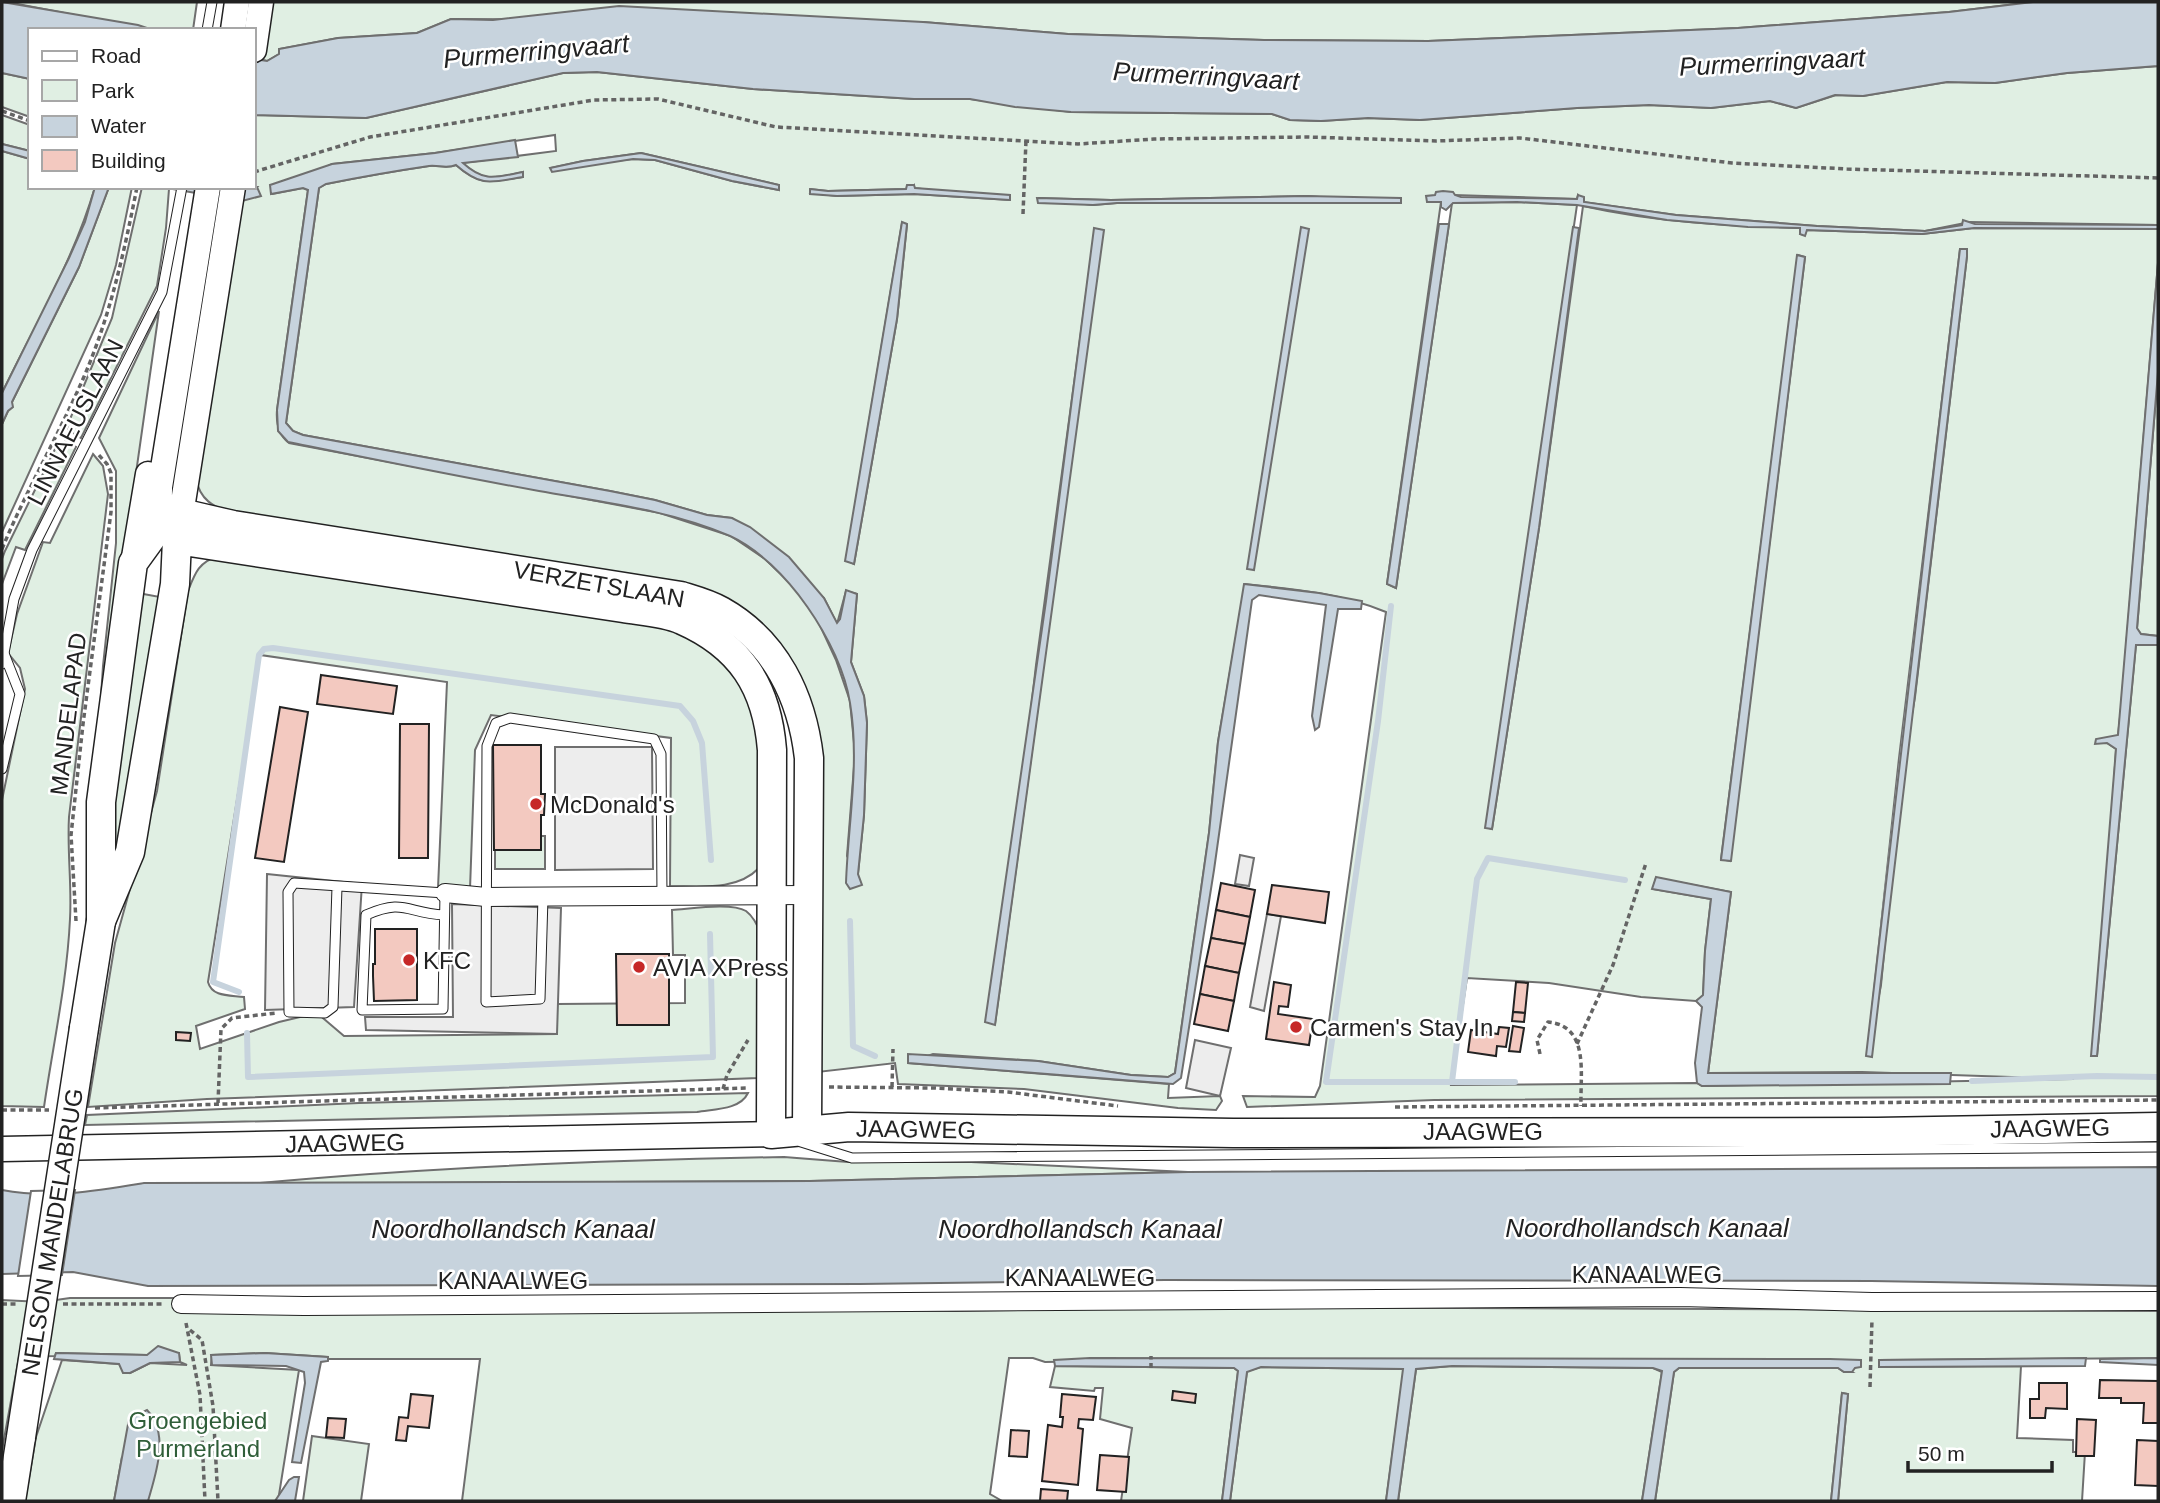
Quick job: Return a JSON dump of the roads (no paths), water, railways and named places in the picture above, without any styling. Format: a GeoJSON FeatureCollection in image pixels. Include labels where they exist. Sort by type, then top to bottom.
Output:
{"type":"FeatureCollection","features":[{"type":"Feature","properties":{"kind":"main road"},"geometry":{"type":"LineString","coordinates":[[218,28],[222,2]]}},
{"type":"Feature","properties":{"kind":"main road"},"geometry":{"type":"LineString","coordinates":[[233,28],[237,2]]}},
{"type":"Feature","properties":{"kind":"main road"},"geometry":{"type":"LineString","coordinates":[[256,36],[261,2]]}},
{"type":"Feature","properties":{"kind":"main road"},"geometry":{"type":"LineString","coordinates":[[89,926],[101,802],[133,563],[199,208],[207,189]]}},
{"type":"Feature","properties":{"kind":"main road"},"geometry":{"type":"LineString","coordinates":[[199,208],[230,189]]}},
{"type":"Feature","properties":{"kind":"main road"},"geometry":{"type":"LineString","coordinates":[[89,926],[130,852],[175,584],[173,526],[199,208]]}},
{"type":"Feature","properties":{"kind":"main road","name":"VERZETSLAAN"},"geometry":{"type":"LineString","coordinates":[[173,526],[233,524],[656,591],[719,609],[744,626],[775,658],[805,726],[809,758],[807,1086],[814,1138]]}},
{"type":"Feature","properties":{"kind":"main road"},"geometry":{"type":"LineString","coordinates":[[133,563],[173,526]]}},
{"type":"Feature","properties":{"kind":"main road","name":"VERZETSLAAN"},"geometry":{"type":"LineString","coordinates":[[173,526],[680,619],[726,646],[746,666],[761,695],[770,722],[772,750],[771,1134]]}},
{"type":"Feature","properties":{"kind":"main road","name":"NELSON MANDELABRUG"},"geometry":{"type":"LineString","coordinates":[[11,1501],[84,1028],[89,926]]}},
{"type":"Feature","properties":{"kind":"main road","name":"JAAGWEG"},"geometry":{"type":"LineString","coordinates":[[2,1149],[771,1134],[814,1138],[849,1127],[1233,1133],[1581,1118],[1877,1132],[2158,1127]]}},
{"type":"Feature","properties":{"kind":"street"},"geometry":{"type":"LineString","coordinates":[[445,893],[486,897],[807,895]]}},
{"type":"Feature","properties":{"kind":"street","name":"KANAALWEG"},"geometry":{"type":"LineString","coordinates":[[181,1304],[304,1306],[1680,1297],[1872,1301],[2158,1301]]}},
{"type":"Feature","properties":{"kind":"lane"},"geometry":{"type":"LineString","coordinates":[[207,28],[212,2]]}},
{"type":"Feature","properties":{"kind":"lane"},"geometry":{"type":"LineString","coordinates":[[184,189],[199,208]]}},
{"type":"Feature","properties":{"kind":"lane","name":"LINNAEUSLAAN"},"geometry":{"type":"LineString","coordinates":[[2,664],[14,599],[32,550],[162,292],[199,208]]}},
{"type":"Feature","properties":{"kind":"lane"},"geometry":{"type":"LineString","coordinates":[[2,769],[20,694],[3,650]]}},
{"type":"Feature","properties":{"kind":"lane"},"geometry":{"type":"LineString","coordinates":[[543,897],[540,999],[486,1002],[487,746],[496,723],[510,718],[654,739],[661,754],[662,897]]}},
{"type":"Feature","properties":{"kind":"lane"},"geometry":{"type":"LineString","coordinates":[[337,887],[332,1007],[325,1013],[289,1012],[288,892],[294,883],[445,893],[443,1009],[362,1010],[366,915],[384,907],[401,905],[428,915],[444,915]]}},
{"type":"Feature","properties":{"kind":"lane","name":"JAAGWEG"},"geometry":{"type":"LineString","coordinates":[[814,1138],[852,1158],[2158,1147]]}},
{"type":"Feature","properties":{"kind":"water"},"geometry":{"type":"Polygon","coordinates":[[[2,2],[147,28],[28,28],[28,79],[2,73],[2,2]]]}},
{"type":"Feature","properties":{"kind":"water","name":"Purmerringvaart"},"geometry":{"type":"Polygon","coordinates":[[[2033,2],[2158,2],[2158,66],[2067,73],[1995,83],[1947,82],[1863,96],[1835,95],[1796,108],[1770,101],[1711,108],[1649,105],[1420,120],[1368,118],[1321,121],[1290,120],[1272,114],[1071,112],[1015,107],[970,99],[914,99],[753,89],[597,72],[563,73],[366,118],[256,115],[256,59],[267,61],[279,54],[279,49],[338,38],[417,33],[451,19],[493,20],[619,6],[923,22],[1068,34],[1264,40],[1428,41],[1738,28],[1949,12],[2033,2]]]}},
{"type":"Feature","properties":{"kind":"water"},"geometry":{"type":"Polygon","coordinates":[[[515,140],[518,157],[463,163],[485,176],[498,177],[523,172],[523,177],[488,182],[473,177],[456,165],[429,166],[326,184],[319,188],[286,423],[293,431],[303,435],[610,491],[707,515],[732,518],[750,527],[789,557],[824,598],[837,623],[846,590],[857,594],[851,662],[864,696],[867,723],[864,815],[858,874],[862,885],[850,889],[846,883],[854,748],[845,680],[823,631],[807,607],[790,584],[751,548],[707,527],[660,513],[288,442],[278,431],[277,410],[308,190],[303,188],[271,194],[270,185],[332,164],[435,153],[515,140]]]}},
{"type":"Feature","properties":{"kind":"water"},"geometry":{"type":"Polygon","coordinates":[[[2,144],[28,150],[28,158],[2,151],[2,144]]]}},
{"type":"Feature","properties":{"kind":"water"},"geometry":{"type":"Polygon","coordinates":[[[641,153],[779,185],[779,190],[732,181],[655,160],[633,159],[552,172],[550,168],[641,153]]]}},
{"type":"Feature","properties":{"kind":"water"},"geometry":{"type":"Polygon","coordinates":[[[907,185],[914,185],[915,188],[1010,195],[1010,200],[914,194],[810,194],[810,189],[906,189],[907,185]]]}},
{"type":"Feature","properties":{"kind":"water"},"geometry":{"type":"Polygon","coordinates":[[[257,187],[261,196],[242,201],[173,189],[257,187]]]}},
{"type":"Feature","properties":{"kind":"water"},"geometry":{"type":"Polygon","coordinates":[[[94,189],[108,189],[79,267],[12,402],[13,407],[2,424],[2,393],[85,222],[94,189]]]}},
{"type":"Feature","properties":{"kind":"water"},"geometry":{"type":"Polygon","coordinates":[[[1443,191],[1453,192],[1461,197],[1577,199],[1578,195],[1584,197],[1584,202],[1676,215],[1817,226],[1925,231],[1962,225],[1963,220],[1975,224],[2158,225],[2158,229],[1974,228],[1922,234],[1807,230],[1805,236],[1800,234],[1800,228],[1748,227],[1667,220],[1577,205],[1453,203],[1446,210],[1441,207],[1441,202],[1427,202],[1426,196],[1443,191]]]}},
{"type":"Feature","properties":{"kind":"water"},"geometry":{"type":"Polygon","coordinates":[[[1306,196],[1401,198],[1401,203],[1093,205],[1038,203],[1037,198],[1111,200],[1306,196]]]}},
{"type":"Feature","properties":{"kind":"water"},"geometry":{"type":"Polygon","coordinates":[[[902,222],[907,224],[897,319],[854,564],[845,561],[902,222]]]}},
{"type":"Feature","properties":{"kind":"water"},"geometry":{"type":"Polygon","coordinates":[[[1439,224],[1449,224],[1396,588],[1387,584],[1439,224]]]}},
{"type":"Feature","properties":{"kind":"water"},"geometry":{"type":"Polygon","coordinates":[[[1301,227],[1309,229],[1254,570],[1247,569],[1301,227]]]}},
{"type":"Feature","properties":{"kind":"water"},"geometry":{"type":"Polygon","coordinates":[[[1573,227],[1579,228],[1539,528],[1492,829],[1485,828],[1573,227]]]}},
{"type":"Feature","properties":{"kind":"water"},"geometry":{"type":"Polygon","coordinates":[[[1094,228],[1104,230],[995,1025],[985,1022],[1046,601],[1094,228]]]}},
{"type":"Feature","properties":{"kind":"water"},"geometry":{"type":"Polygon","coordinates":[[[1960,249],[1967,249],[1967,256],[1872,1057],[1866,1056],[1960,249]]]}},
{"type":"Feature","properties":{"kind":"water"},"geometry":{"type":"Polygon","coordinates":[[[1797,255],[1805,257],[1731,861],[1721,860],[1797,255]]]}},
{"type":"Feature","properties":{"kind":"water"},"geometry":{"type":"Polygon","coordinates":[[[2158,263],[2158,372],[2137,628],[2141,634],[2158,636],[2158,645],[2136,645],[2097,1056],[2091,1056],[2116,749],[2107,743],[2095,744],[2096,739],[2118,735],[2158,263]]]}},
{"type":"Feature","properties":{"kind":"water"},"geometry":{"type":"Polygon","coordinates":[[[1244,584],[1362,601],[1361,609],[1338,609],[1319,727],[1315,730],[1312,716],[1326,605],[1259,595],[1252,600],[1181,1078],[1173,1084],[908,1063],[908,1054],[1038,1061],[1131,1075],[1168,1077],[1175,1073],[1209,833],[1218,742],[1244,584]]]}},
{"type":"Feature","properties":{"kind":"water"},"geometry":{"type":"Polygon","coordinates":[[[1656,877],[1731,892],[1708,1073],[1951,1073],[1950,1084],[1702,1086],[1697,1083],[1695,1063],[1702,1007],[1696,1001],[1703,995],[1711,899],[1652,889],[1656,877]]]}},
{"type":"Feature","properties":{"kind":"water","name":"Noordhollandsch Kanaal"},"geometry":{"type":"Polygon","coordinates":[[[2158,1167],[2158,1286],[1871,1281],[1165,1280],[860,1284],[148,1286],[73,1272],[2,1274],[2,1190],[55,1194],[144,1183],[810,1181],[1188,1172],[2158,1167]]]}},
{"type":"Feature","properties":{"kind":"water"},"geometry":{"type":"Polygon","coordinates":[[[158,1346],[179,1353],[180,1362],[150,1363],[130,1373],[123,1373],[119,1364],[54,1359],[56,1353],[147,1355],[158,1346]]]}},
{"type":"Feature","properties":{"kind":"water"},"geometry":{"type":"Polygon","coordinates":[[[265,1353],[328,1357],[328,1361],[321,1362],[301,1463],[292,1462],[305,1383],[304,1372],[286,1366],[212,1365],[211,1355],[265,1353]]]}},
{"type":"Feature","properties":{"kind":"water"},"geometry":{"type":"Polygon","coordinates":[[[2086,1358],[2085,1366],[1879,1367],[1879,1360],[2086,1358]]]}},
{"type":"Feature","properties":{"kind":"water"},"geometry":{"type":"Polygon","coordinates":[[[2158,1358],[2158,1365],[2100,1362],[2100,1359],[2158,1358]]]}},
{"type":"Feature","properties":{"kind":"water"},"geometry":{"type":"Polygon","coordinates":[[[1830,1359],[1861,1360],[1861,1367],[1852,1372],[1844,1372],[1838,1368],[1679,1368],[1674,1372],[1655,1501],[1642,1501],[1662,1371],[1653,1368],[1452,1366],[1416,1369],[1398,1501],[1386,1501],[1403,1369],[1261,1367],[1247,1372],[1230,1501],[1222,1501],[1238,1371],[1234,1368],[1055,1366],[1054,1360],[1830,1359]]]}},
{"type":"Feature","properties":{"kind":"water"},"geometry":{"type":"Polygon","coordinates":[[[1842,1393],[1848,1394],[1838,1501],[1831,1501],[1842,1393]]]}},
{"type":"Feature","properties":{"kind":"water"},"geometry":{"type":"Polygon","coordinates":[[[147,1410],[154,1420],[160,1442],[148,1501],[114,1501],[129,1419],[147,1410]]]}},
{"type":"Feature","properties":{"kind":"water"},"geometry":{"type":"Polygon","coordinates":[[[299,1477],[295,1501],[275,1501],[289,1480],[299,1477]]]}},
{"type":"Feature","properties":{"kind":"waterway"},"geometry":{"type":"LineString","coordinates":[[1391,606],[1378,721],[1326,1082],[1515,1082]]}},
{"type":"Feature","properties":{"kind":"waterway"},"geometry":{"type":"LineString","coordinates":[[239,992],[213,982],[259,655],[264,649],[273,648],[680,706],[693,721],[702,743],[711,860]]}},
{"type":"Feature","properties":{"kind":"waterway"},"geometry":{"type":"LineString","coordinates":[[1452,1082],[1477,879],[1488,858],[1625,880]]}},
{"type":"Feature","properties":{"kind":"waterway"},"geometry":{"type":"LineString","coordinates":[[850,921],[853,1046],[875,1056]]}},
{"type":"Feature","properties":{"kind":"waterway"},"geometry":{"type":"LineString","coordinates":[[247,1033],[248,1077],[713,1057],[710,934]]}},
{"type":"Feature","properties":{"kind":"waterway"},"geometry":{"type":"LineString","coordinates":[[1972,1081],[2097,1076],[2158,1077]]}},
{"type":"Feature","properties":{"kind":"place","name":"McDonald's"},"geometry":{"type":"Point","coordinates":[536,804]}},
{"type":"Feature","properties":{"kind":"place","name":"KFC"},"geometry":{"type":"Point","coordinates":[409,960]}},
{"type":"Feature","properties":{"kind":"place","name":"AVIA XPress"},"geometry":{"type":"Point","coordinates":[639,967]}},
{"type":"Feature","properties":{"kind":"place","name":"Carmen's Stay In"},"geometry":{"type":"Point","coordinates":[1296,1027]}},
{"type":"Feature","properties":{"kind":"park label","name":"Groengebied Purmerland"},"geometry":{"type":"Point","coordinates":[198,1434]}}]}
